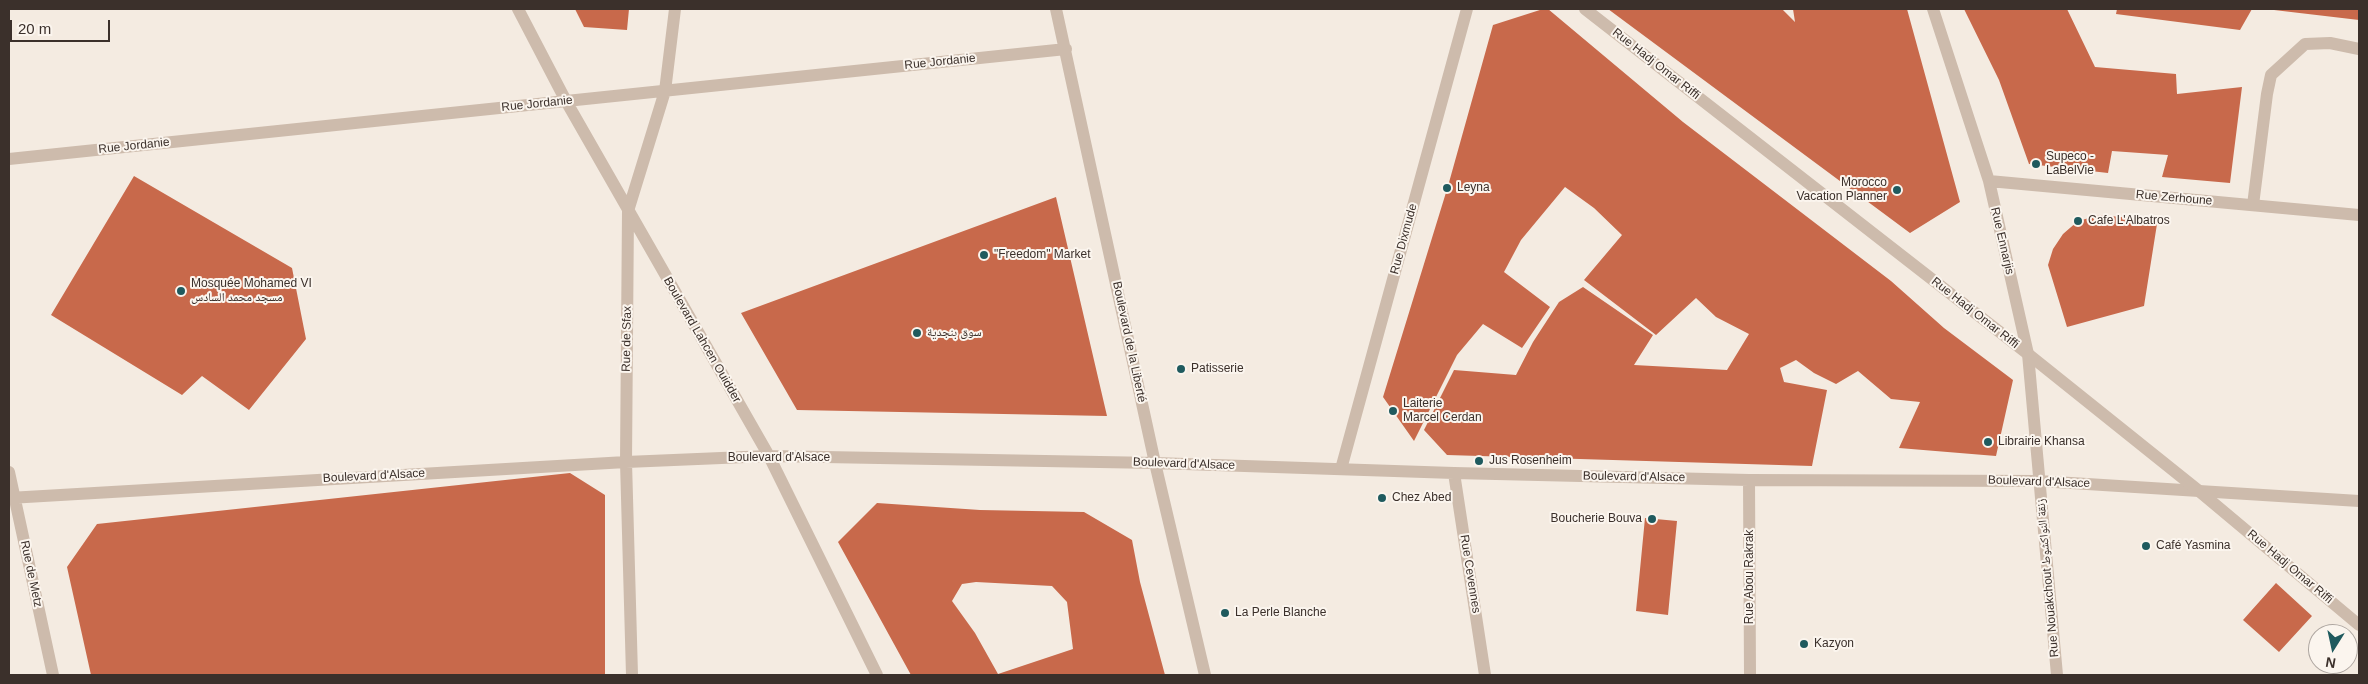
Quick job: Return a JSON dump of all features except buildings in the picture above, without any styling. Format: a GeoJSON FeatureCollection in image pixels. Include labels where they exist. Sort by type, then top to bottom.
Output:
{"type":"FeatureCollection","features":[{"type":"Feature","properties":{"kind":"street","name":"Boulevard Lahcen Ouidder"},"geometry":{"type":"LineString","coordinates":[[518,9],[566,101],[769,456],[877,675]]}},
{"type":"Feature","properties":{"kind":"street","name":"Rue de Sfax"},"geometry":{"type":"LineString","coordinates":[[632,675],[626,462],[628,211],[665,91],[675,9]]}},
{"type":"Feature","properties":{"kind":"street","name":"Boulevard de la Liberté"},"geometry":{"type":"LineString","coordinates":[[1056,9],[1155,463],[1205,675]]}},
{"type":"Feature","properties":{"kind":"street","name":"Rue Dixmude"},"geometry":{"type":"LineString","coordinates":[[1341,469],[1467,9]]}},
{"type":"Feature","properties":{"kind":"street","name":"Rue Hadj Omar Riffi"},"geometry":{"type":"LineString","coordinates":[[1585,9],[2028,354],[2199,491],[2359,625]]}},
{"type":"Feature","properties":{"kind":"street","name":"Rue Ennarjis"},"geometry":{"type":"LineString","coordinates":[[1933,9],[1988,181],[2028,354],[2039,481]]}},
{"type":"Feature","properties":{"kind":"street"},"geometry":{"type":"LineString","coordinates":[[2254,205],[2267,94],[2271,75],[2305,44],[2330,43],[2359,49]]}},
{"type":"Feature","properties":{"kind":"street","name":"Rue Jordanie"},"geometry":{"type":"LineString","coordinates":[[9,159],[1066,49]]}},
{"type":"Feature","properties":{"kind":"street","name":"Rue Zerhoune"},"geometry":{"type":"LineString","coordinates":[[1988,181],[2359,215]]}},
{"type":"Feature","properties":{"kind":"street","name":"Boulevard d'Alsace"},"geometry":{"type":"LineString","coordinates":[[12,498],[626,462],[769,456],[1155,463],[1454,474],[1750,480],[2039,481],[2359,501]]}},
{"type":"Feature","properties":{"kind":"street","name":"Rue de Metz"},"geometry":{"type":"LineString","coordinates":[[9,472],[12,498],[53,675]]}},
{"type":"Feature","properties":{"kind":"street","name":"Rue Cevennes"},"geometry":{"type":"LineString","coordinates":[[1454,474],[1485,675]]}},
{"type":"Feature","properties":{"kind":"street","name":"Rue Abou Rakrak"},"geometry":{"type":"LineString","coordinates":[[1750,480],[1750,675]]}},
{"type":"Feature","properties":{"kind":"street","name":"Rue Nouakchout زنقة النواكشوط"},"geometry":{"type":"LineString","coordinates":[[2039,481],[2056,675]]}},
{"type":"Feature","properties":{"kind":"place","name":"Supeco - LaBelVie"},"geometry":{"type":"Point","coordinates":[2036,164]}},
{"type":"Feature","properties":{"kind":"place","name":"Leyna"},"geometry":{"type":"Point","coordinates":[1447,188]}},
{"type":"Feature","properties":{"kind":"place","name":"Morocco Vacation Planner"},"geometry":{"type":"Point","coordinates":[1897,190]}},
{"type":"Feature","properties":{"kind":"place","name":"Cafe L'Albatros"},"geometry":{"type":"Point","coordinates":[2078,221]}},
{"type":"Feature","properties":{"kind":"place","name":"\"Freedom\" Market"},"geometry":{"type":"Point","coordinates":[984,255]}},
{"type":"Feature","properties":{"kind":"place","name":"Mosquée Mohamed VI مسجد محمد السادس"},"geometry":{"type":"Point","coordinates":[181,291]}},
{"type":"Feature","properties":{"kind":"place","name":"سوق بنجدية"},"geometry":{"type":"Point","coordinates":[917,333]}},
{"type":"Feature","properties":{"kind":"place","name":"Patisserie"},"geometry":{"type":"Point","coordinates":[1181,369]}},
{"type":"Feature","properties":{"kind":"place","name":"Laiterie Marcel Cerdan"},"geometry":{"type":"Point","coordinates":[1393,411]}},
{"type":"Feature","properties":{"kind":"place","name":"Librairie Khansa"},"geometry":{"type":"Point","coordinates":[1988,442]}},
{"type":"Feature","properties":{"kind":"place","name":"Jus Rosenheim"},"geometry":{"type":"Point","coordinates":[1479,461]}},
{"type":"Feature","properties":{"kind":"place","name":"Chez Abed"},"geometry":{"type":"Point","coordinates":[1382,498]}},
{"type":"Feature","properties":{"kind":"place","name":"Boucherie Bouva"},"geometry":{"type":"Point","coordinates":[1652,519]}},
{"type":"Feature","properties":{"kind":"place","name":"Café Yasmina"},"geometry":{"type":"Point","coordinates":[2146,546]}},
{"type":"Feature","properties":{"kind":"place","name":"La Perle Blanche"},"geometry":{"type":"Point","coordinates":[1225,613]}},
{"type":"Feature","properties":{"kind":"place","name":"Kazyon"},"geometry":{"type":"Point","coordinates":[1804,644]}}]}
